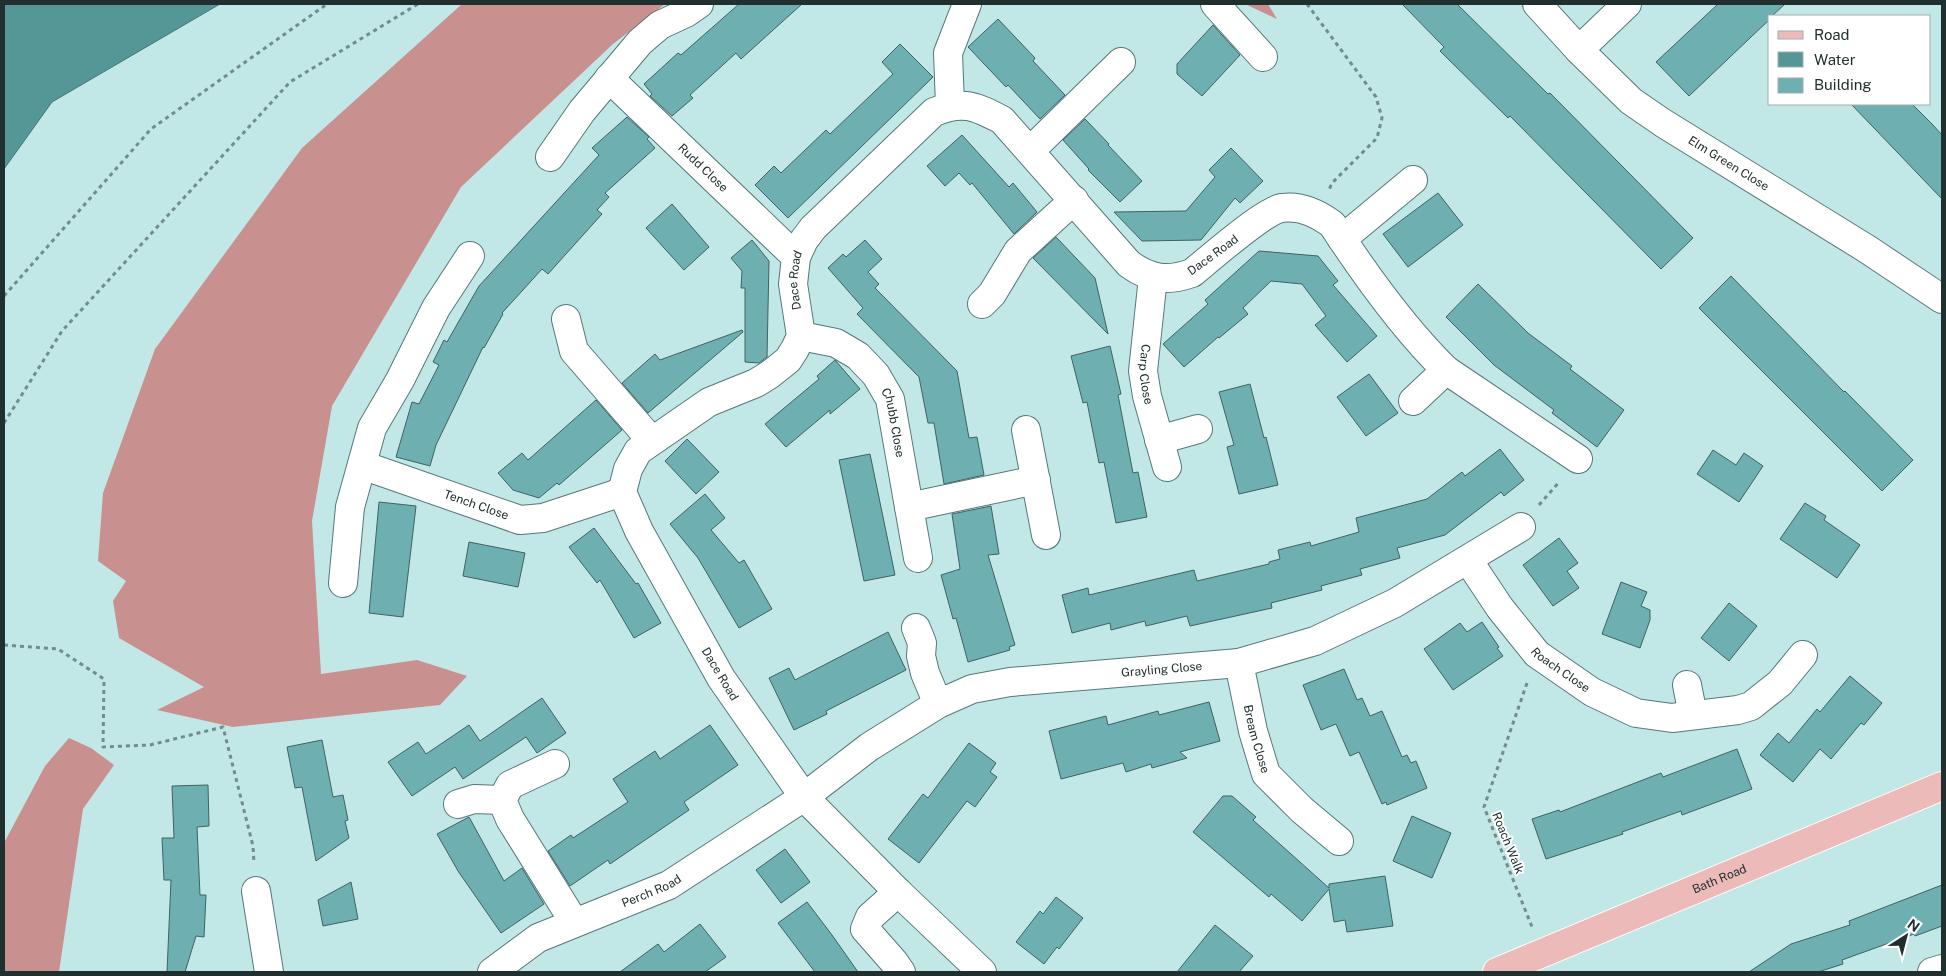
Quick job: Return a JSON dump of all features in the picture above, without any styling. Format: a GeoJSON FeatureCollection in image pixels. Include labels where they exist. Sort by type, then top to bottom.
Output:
{"type":"FeatureCollection","features":[{"type":"Feature","properties":{"kind":"main road","name":"Bath Road"},"geometry":{"type":"LineString","coordinates":[[1497,972],[1942,786]]}},
{"type":"Feature","properties":{"kind":"street"},"geometry":{"type":"LineString","coordinates":[[550,157],[582,111],[640,42],[660,25],[686,14],[699,4]]}},
{"type":"Feature","properties":{"kind":"street"},"geometry":{"type":"LineString","coordinates":[[950,105],[948,53],[967,4]]}},
{"type":"Feature","properties":{"kind":"street"},"geometry":{"type":"LineString","coordinates":[[1215,4],[1263,57]]}},
{"type":"Feature","properties":{"kind":"street","name":"Elm Green Close"},"geometry":{"type":"LineString","coordinates":[[1537,4],[1578,50],[1631,101],[1663,124],[1867,249],[1942,299]]}},
{"type":"Feature","properties":{"kind":"street"},"geometry":{"type":"LineString","coordinates":[[1578,50],[1627,4]]}},
{"type":"Feature","properties":{"kind":"street"},"geometry":{"type":"LineString","coordinates":[[1030,151],[1121,62]]}},
{"type":"Feature","properties":{"kind":"street","name":"Rudd Close"},"geometry":{"type":"LineString","coordinates":[[609,78],[796,257]]}},
{"type":"Feature","properties":{"kind":"street","name":"Dace Road"},"geometry":{"type":"LineString","coordinates":[[800,336],[793,284],[796,257],[804,240],[813,228],[934,112],[950,105],[976,107],[1002,120],[1129,264],[1142,273],[1153,277],[1181,277],[1192,273],[1263,216],[1280,208],[1298,208],[1318,213]]}},
{"type":"Feature","properties":{"kind":"street"},"geometry":{"type":"LineString","coordinates":[[1342,240],[1413,180]]}},
{"type":"Feature","properties":{"kind":"street"},"geometry":{"type":"LineString","coordinates":[[982,304],[992,294],[1018,251],[1074,200]]}},
{"type":"Feature","properties":{"kind":"street"},"geometry":{"type":"LineString","coordinates":[[1318,213],[1332,224],[1407,327],[1446,370],[1578,459]]}},
{"type":"Feature","properties":{"kind":"street"},"geometry":{"type":"LineString","coordinates":[[343,584],[350,507],[372,428],[400,380],[436,308],[470,256]]}},
{"type":"Feature","properties":{"kind":"street","name":"Carp Close"},"geometry":{"type":"LineString","coordinates":[[1153,277],[1143,371],[1167,467]]}},
{"type":"Feature","properties":{"kind":"street"},"geometry":{"type":"LineString","coordinates":[[566,319],[574,351],[651,440]]}},
{"type":"Feature","properties":{"kind":"street"},"geometry":{"type":"LineString","coordinates":[[622,492],[628,469],[638,451],[651,440],[710,402],[769,375],[788,360],[800,336]]}},
{"type":"Feature","properties":{"kind":"street","name":"Chubb Close"},"geometry":{"type":"LineString","coordinates":[[800,336],[836,343],[858,356],[876,375],[890,399],[918,558]]}},
{"type":"Feature","properties":{"kind":"street"},"geometry":{"type":"LineString","coordinates":[[1413,400],[1446,370]]}},
{"type":"Feature","properties":{"kind":"street"},"geometry":{"type":"LineString","coordinates":[[1159,440],[1198,429]]}},
{"type":"Feature","properties":{"kind":"street"},"geometry":{"type":"LineString","coordinates":[[1026,430],[1046,535]]}},
{"type":"Feature","properties":{"kind":"street","name":"Tench Close"},"geometry":{"type":"LineString","coordinates":[[362,465],[520,520],[543,518],[622,492]]}},
{"type":"Feature","properties":{"kind":"street"},"geometry":{"type":"LineString","coordinates":[[910,507],[1036,480]]}},
{"type":"Feature","properties":{"kind":"street","name":"Dace Road"},"geometry":{"type":"LineString","coordinates":[[622,492],[639,531],[720,678],[804,797],[898,892],[982,972]]}},
{"type":"Feature","properties":{"kind":"street","name":"Grayling Close"},"geometry":{"type":"LineString","coordinates":[[804,797],[869,747],[938,704],[972,690],[1010,682],[1240,663],[1315,640],[1395,603],[1521,527]]}},
{"type":"Feature","properties":{"kind":"street","name":"Roach Close"},"geometry":{"type":"LineString","coordinates":[[1468,560],[1500,608],[1537,654],[1592,692],[1636,713],[1672,718],[1738,710],[1751,706],[1774,688],[1804,655]]}},
{"type":"Feature","properties":{"kind":"street"},"geometry":{"type":"LineString","coordinates":[[916,628],[922,643],[921,656],[925,673],[938,704]]}},
{"type":"Feature","properties":{"kind":"street","name":"Bream Close"},"geometry":{"type":"LineString","coordinates":[[1240,663],[1252,731],[1266,774],[1302,810],[1339,841]]}},
{"type":"Feature","properties":{"kind":"street"},"geometry":{"type":"LineString","coordinates":[[1687,684],[1693,715]]}},
{"type":"Feature","properties":{"kind":"street"},"geometry":{"type":"LineString","coordinates":[[502,800],[510,785],[555,764]]}},
{"type":"Feature","properties":{"kind":"street","name":"Perch Road"},"geometry":{"type":"LineString","coordinates":[[492,972],[538,938],[669,885],[804,797]]}},
{"type":"Feature","properties":{"kind":"street"},"geometry":{"type":"LineString","coordinates":[[458,804],[474,799],[502,800]]}},
{"type":"Feature","properties":{"kind":"street"},"geometry":{"type":"LineString","coordinates":[[502,800],[510,819],[574,922]]}},
{"type":"Feature","properties":{"kind":"street"},"geometry":{"type":"LineString","coordinates":[[256,891],[269,972]]}},
{"type":"Feature","properties":{"kind":"street"},"geometry":{"type":"LineString","coordinates":[[898,892],[870,917],[865,929],[901,972]]}},
{"type":"Feature","properties":{"kind":"street"},"geometry":{"type":"LineString","coordinates":[[1932,972],[1942,969]]}},
{"type":"Feature","properties":{"kind":"path"},"geometry":{"type":"LineString","coordinates":[[4,296],[151,129],[327,4]]}},
{"type":"Feature","properties":{"kind":"path"},"geometry":{"type":"LineString","coordinates":[[4,423],[62,331],[290,82],[418,4]]}},
{"type":"Feature","properties":{"kind":"path"},"geometry":{"type":"LineString","coordinates":[[1307,4],[1376,97],[1382,118],[1377,138],[1332,184],[1318,213]]}},
{"type":"Feature","properties":{"kind":"path"},"geometry":{"type":"LineString","coordinates":[[1521,527],[1578,459]]}},
{"type":"Feature","properties":{"kind":"path"},"geometry":{"type":"LineString","coordinates":[[4,645],[58,649],[104,679],[103,747],[150,745],[223,727],[253,846],[256,891]]}},
{"type":"Feature","properties":{"kind":"path","name":"Roach Walk"},"geometry":{"type":"LineString","coordinates":[[1537,654],[1484,806],[1542,954]]}},
{"type":"Feature","properties":{"kind":"shaded area"},"geometry":{"type":"Polygon","coordinates":[[[462,4],[665,4],[613,44],[461,187],[332,406],[312,521],[321,674],[417,660],[467,676],[440,705],[233,727],[157,710],[204,687],[119,638],[113,601],[126,581],[98,561],[103,493],[155,349],[302,148],[462,4]]]}},
{"type":"Feature","properties":{"kind":"shaded area"},"geometry":{"type":"Polygon","coordinates":[[[1245,4],[1268,4],[1277,19],[1245,4]]]}},
{"type":"Feature","properties":{"kind":"shaded area"},"geometry":{"type":"Polygon","coordinates":[[[69,738],[91,748],[114,765],[83,809],[59,972],[4,972],[4,843],[45,766],[69,738]]]}},
{"type":"Feature","properties":{"kind":"water"},"geometry":{"type":"Polygon","coordinates":[[[4,4],[220,4],[52,102],[4,169],[4,4]]]}},
{"type":"Feature","properties":{"kind":"building"},"geometry":{"type":"Polygon","coordinates":[[[739,4],[802,4],[741,59],[736,53],[690,95],[693,98],[672,116],[650,96],[652,94],[644,84],[678,53],[681,55],[739,4]]]}},
{"type":"Feature","properties":{"kind":"building"},"geometry":{"type":"Polygon","coordinates":[[[1402,4],[1457,4],[1548,94],[1550,93],[1693,238],[1661,269],[1510,116],[1508,118],[1440,51],[1444,47],[1402,4]]]}},
{"type":"Feature","properties":{"kind":"building"},"geometry":{"type":"Polygon","coordinates":[[[1718,4],[1785,4],[1773,15],[1768,15],[1768,21],[1689,96],[1656,62],[1718,4]]]}},
{"type":"Feature","properties":{"kind":"building"},"geometry":{"type":"Polygon","coordinates":[[[998,19],[1035,58],[1033,61],[1065,95],[1040,119],[968,47],[998,19]]]}},
{"type":"Feature","properties":{"kind":"building"},"geometry":{"type":"Polygon","coordinates":[[[1213,25],[1240,55],[1202,96],[1177,74],[1177,64],[1213,25]]]}},
{"type":"Feature","properties":{"kind":"building"},"geometry":{"type":"Polygon","coordinates":[[[900,44],[933,77],[788,218],[755,185],[774,166],[781,173],[826,130],[830,134],[893,74],[882,62],[900,44]]]}},
{"type":"Feature","properties":{"kind":"building"},"geometry":{"type":"Polygon","coordinates":[[[1852,105],[1913,105],[1932,124],[1942,135],[1942,199],[1852,105]]]}},
{"type":"Feature","properties":{"kind":"building"},"geometry":{"type":"Polygon","coordinates":[[[627,117],[649,137],[647,139],[655,148],[605,193],[609,197],[597,210],[602,214],[548,274],[542,269],[502,313],[483,347],[436,445],[430,466],[396,457],[412,402],[419,404],[439,365],[433,362],[444,340],[447,342],[479,286],[599,155],[592,148],[627,117]]]}},
{"type":"Feature","properties":{"kind":"building"},"geometry":{"type":"Polygon","coordinates":[[[1085,119],[1142,181],[1120,202],[1088,170],[1063,140],[1085,119]]]}},
{"type":"Feature","properties":{"kind":"building"},"geometry":{"type":"Polygon","coordinates":[[[962,135],[1009,187],[1013,183],[1037,212],[1014,234],[972,183],[970,185],[959,173],[945,186],[927,166],[962,135]]]}},
{"type":"Feature","properties":{"kind":"building"},"geometry":{"type":"Polygon","coordinates":[[[1231,148],[1263,181],[1240,203],[1235,198],[1201,240],[1142,241],[1114,212],[1186,211],[1215,177],[1209,170],[1231,148]]]}},
{"type":"Feature","properties":{"kind":"building"},"geometry":{"type":"Polygon","coordinates":[[[1438,193],[1463,225],[1408,267],[1383,234],[1438,193]]]}},
{"type":"Feature","properties":{"kind":"building"},"geometry":{"type":"Polygon","coordinates":[[[672,204],[709,247],[684,270],[646,228],[672,204]]]}},
{"type":"Feature","properties":{"kind":"building"},"geometry":{"type":"Polygon","coordinates":[[[1056,237],[1095,278],[1108,334],[1033,258],[1056,237]]]}},
{"type":"Feature","properties":{"kind":"building"},"geometry":{"type":"Polygon","coordinates":[[[752,240],[769,261],[767,357],[759,363],[745,362],[745,288],[741,288],[742,271],[731,258],[752,240]]]}},
{"type":"Feature","properties":{"kind":"building"},"geometry":{"type":"Polygon","coordinates":[[[865,240],[882,259],[868,272],[879,284],[875,288],[957,371],[969,438],[977,437],[984,475],[944,484],[934,423],[928,423],[919,377],[857,314],[863,308],[828,268],[843,254],[846,257],[865,240]]]}},
{"type":"Feature","properties":{"kind":"building"},"geometry":{"type":"Polygon","coordinates":[[[1259,251],[1318,256],[1338,281],[1333,285],[1377,336],[1347,362],[1315,325],[1326,316],[1302,284],[1271,281],[1243,308],[1248,314],[1184,367],[1163,344],[1208,304],[1205,300],[1259,251]]]}},
{"type":"Feature","properties":{"kind":"building"},"geometry":{"type":"Polygon","coordinates":[[[1731,276],[1913,460],[1882,491],[1699,308],[1731,276]]]}},
{"type":"Feature","properties":{"kind":"building"},"geometry":{"type":"Polygon","coordinates":[[[1478,284],[1528,333],[1572,366],[1570,369],[1624,410],[1597,447],[1552,413],[1554,410],[1494,365],[1446,317],[1478,284]]]}},
{"type":"Feature","properties":{"kind":"building"},"geometry":{"type":"Polygon","coordinates":[[[742,330],[743,332],[648,413],[622,383],[655,354],[660,360],[742,330]]]}},
{"type":"Feature","properties":{"kind":"building"},"geometry":{"type":"Polygon","coordinates":[[[1110,346],[1121,394],[1118,395],[1133,473],[1138,472],[1147,517],[1116,523],[1104,462],[1099,463],[1087,402],[1083,403],[1071,356],[1110,346]]]}},
{"type":"Feature","properties":{"kind":"building"},"geometry":{"type":"Polygon","coordinates":[[[835,360],[860,389],[830,414],[830,410],[786,447],[765,424],[819,379],[817,376],[835,360]]]}},
{"type":"Feature","properties":{"kind":"building"},"geometry":{"type":"Polygon","coordinates":[[[1369,374],[1398,413],[1366,436],[1337,397],[1369,374]]]}},
{"type":"Feature","properties":{"kind":"building"},"geometry":{"type":"Polygon","coordinates":[[[1250,384],[1278,485],[1239,494],[1227,447],[1234,445],[1219,392],[1250,384]]]}},
{"type":"Feature","properties":{"kind":"building"},"geometry":{"type":"Polygon","coordinates":[[[596,400],[622,430],[559,485],[557,483],[539,498],[513,490],[498,473],[522,453],[528,460],[596,400]]]}},
{"type":"Feature","properties":{"kind":"building"},"geometry":{"type":"Polygon","coordinates":[[[687,439],[719,472],[696,494],[665,461],[687,439]]]}},
{"type":"Feature","properties":{"kind":"building"},"geometry":{"type":"Polygon","coordinates":[[[1500,449],[1524,480],[1504,496],[1501,492],[1445,535],[1397,548],[1400,558],[1360,569],[1362,575],[1321,586],[1322,590],[1271,603],[1272,608],[1190,626],[1187,616],[1146,626],[1145,621],[1111,630],[1110,623],[1072,633],[1062,595],[1088,588],[1089,595],[1194,570],[1197,581],[1269,564],[1269,562],[1280,559],[1278,550],[1310,542],[1311,546],[1359,532],[1356,518],[1427,499],[1462,472],[1465,476],[1500,449]]]}},
{"type":"Feature","properties":{"kind":"building"},"geometry":{"type":"Polygon","coordinates":[[[1713,450],[1736,465],[1744,453],[1763,466],[1739,502],[1697,474],[1713,450]]]}},
{"type":"Feature","properties":{"kind":"building"},"geometry":{"type":"Polygon","coordinates":[[[870,454],[895,575],[864,581],[839,460],[870,454]]]}},
{"type":"Feature","properties":{"kind":"building"},"geometry":{"type":"Polygon","coordinates":[[[705,494],[725,518],[711,530],[739,563],[744,560],[772,609],[739,628],[698,558],[670,524],[705,494]]]}},
{"type":"Feature","properties":{"kind":"building"},"geometry":{"type":"Polygon","coordinates":[[[379,502],[416,506],[403,617],[369,613],[379,502]]]}},
{"type":"Feature","properties":{"kind":"building"},"geometry":{"type":"Polygon","coordinates":[[[1805,503],[1826,516],[1824,520],[1860,545],[1837,578],[1780,539],[1805,503]]]}},
{"type":"Feature","properties":{"kind":"building"},"geometry":{"type":"Polygon","coordinates":[[[991,506],[999,554],[988,555],[1015,645],[1009,647],[1010,650],[968,662],[956,618],[953,619],[941,575],[960,569],[952,514],[991,506]]]}},
{"type":"Feature","properties":{"kind":"building"},"geometry":{"type":"Polygon","coordinates":[[[594,528],[636,584],[638,583],[661,623],[634,638],[600,580],[597,583],[569,547],[594,528]]]}},
{"type":"Feature","properties":{"kind":"building"},"geometry":{"type":"Polygon","coordinates":[[[1559,538],[1578,563],[1567,571],[1579,588],[1553,606],[1523,565],[1559,538]]]}},
{"type":"Feature","properties":{"kind":"building"},"geometry":{"type":"Polygon","coordinates":[[[469,542],[525,553],[518,587],[463,576],[469,542]]]}},
{"type":"Feature","properties":{"kind":"building"},"geometry":{"type":"Polygon","coordinates":[[[1621,582],[1647,592],[1641,606],[1650,610],[1650,620],[1640,648],[1602,634],[1621,582]]]}},
{"type":"Feature","properties":{"kind":"building"},"geometry":{"type":"Polygon","coordinates":[[[1729,603],[1757,626],[1729,661],[1701,638],[1729,603]]]}},
{"type":"Feature","properties":{"kind":"building"},"geometry":{"type":"Polygon","coordinates":[[[1482,622],[1503,656],[1453,690],[1424,649],[1460,623],[1467,632],[1482,622]]]}},
{"type":"Feature","properties":{"kind":"building"},"geometry":{"type":"Polygon","coordinates":[[[888,632],[906,670],[826,711],[827,714],[794,730],[769,678],[789,668],[795,680],[888,632]]]}},
{"type":"Feature","properties":{"kind":"building"},"geometry":{"type":"Polygon","coordinates":[[[1344,669],[1357,700],[1362,698],[1370,716],[1382,711],[1402,757],[1407,755],[1411,763],[1416,761],[1427,788],[1387,805],[1386,802],[1382,804],[1359,752],[1350,756],[1336,724],[1321,730],[1303,685],[1344,669]]]}},
{"type":"Feature","properties":{"kind":"building"},"geometry":{"type":"Polygon","coordinates":[[[1850,676],[1882,703],[1864,725],[1861,723],[1831,759],[1820,749],[1793,782],[1760,755],[1778,733],[1789,743],[1817,709],[1820,712],[1850,676]]]}},
{"type":"Feature","properties":{"kind":"building"},"geometry":{"type":"Polygon","coordinates":[[[542,698],[566,733],[537,753],[526,737],[463,779],[455,767],[412,796],[388,762],[418,742],[426,754],[469,725],[480,741],[542,698]]]}},
{"type":"Feature","properties":{"kind":"building"},"geometry":{"type":"Polygon","coordinates":[[[1209,702],[1220,741],[1180,752],[1187,758],[1152,768],[1151,764],[1126,772],[1123,763],[1061,779],[1049,731],[1106,716],[1108,725],[1158,711],[1159,715],[1209,702]]]}},
{"type":"Feature","properties":{"kind":"building"},"geometry":{"type":"Polygon","coordinates":[[[710,725],[738,765],[684,802],[689,810],[610,864],[608,860],[570,886],[548,851],[571,835],[573,838],[628,802],[613,779],[655,751],[660,759],[710,725]]]}},
{"type":"Feature","properties":{"kind":"building"},"geometry":{"type":"Polygon","coordinates":[[[322,740],[333,797],[343,795],[348,820],[345,821],[349,838],[316,861],[302,787],[295,788],[287,747],[322,740]]]}},
{"type":"Feature","properties":{"kind":"building"},"geometry":{"type":"Polygon","coordinates":[[[969,743],[996,763],[990,772],[997,777],[975,807],[967,801],[919,863],[888,839],[923,794],[928,798],[969,743]]]}},
{"type":"Feature","properties":{"kind":"building"},"geometry":{"type":"Polygon","coordinates":[[[1737,749],[1752,789],[1682,815],[1681,811],[1622,832],[1623,834],[1546,859],[1532,819],[1559,810],[1560,812],[1661,773],[1663,777],[1737,749]]]}},
{"type":"Feature","properties":{"kind":"building"},"geometry":{"type":"Polygon","coordinates":[[[208,785],[209,826],[197,827],[200,895],[206,895],[204,937],[196,936],[185,972],[167,972],[171,880],[164,880],[162,838],[174,838],[172,786],[208,785]]]}},
{"type":"Feature","properties":{"kind":"building"},"geometry":{"type":"Polygon","coordinates":[[[1223,796],[1232,796],[1256,817],[1253,820],[1329,888],[1329,884],[1385,876],[1393,926],[1347,932],[1345,920],[1334,922],[1329,889],[1302,921],[1271,894],[1269,897],[1193,832],[1223,796]]]}},
{"type":"Feature","properties":{"kind":"building"},"geometry":{"type":"Polygon","coordinates":[[[1412,816],[1451,833],[1432,878],[1393,861],[1412,816]]]}},
{"type":"Feature","properties":{"kind":"building"},"geometry":{"type":"Polygon","coordinates":[[[469,817],[504,881],[522,868],[544,904],[501,933],[458,871],[437,834],[469,817]]]}},
{"type":"Feature","properties":{"kind":"building"},"geometry":{"type":"Polygon","coordinates":[[[785,849],[810,882],[781,903],[756,870],[785,849]]]}},
{"type":"Feature","properties":{"kind":"building"},"geometry":{"type":"Polygon","coordinates":[[[351,882],[358,919],[323,926],[318,900],[351,882]]]}},
{"type":"Feature","properties":{"kind":"building"},"geometry":{"type":"Polygon","coordinates":[[[1942,885],[1942,926],[1842,960],[1843,964],[1818,972],[1749,972],[1791,944],[1850,925],[1849,921],[1942,885]]]}},
{"type":"Feature","properties":{"kind":"building"},"geometry":{"type":"Polygon","coordinates":[[[1056,897],[1083,918],[1059,949],[1057,947],[1044,964],[1016,942],[1040,911],[1043,914],[1056,897]]]}},
{"type":"Feature","properties":{"kind":"building"},"geometry":{"type":"Polygon","coordinates":[[[807,902],[858,972],[815,972],[778,923],[807,902]]]}},
{"type":"Feature","properties":{"kind":"building"},"geometry":{"type":"Polygon","coordinates":[[[700,924],[726,957],[705,972],[620,972],[658,944],[664,952],[700,924]]]}},
{"type":"Feature","properties":{"kind":"building"},"geometry":{"type":"Polygon","coordinates":[[[1215,925],[1253,956],[1239,972],[1177,972],[1215,925]]]}}]}
